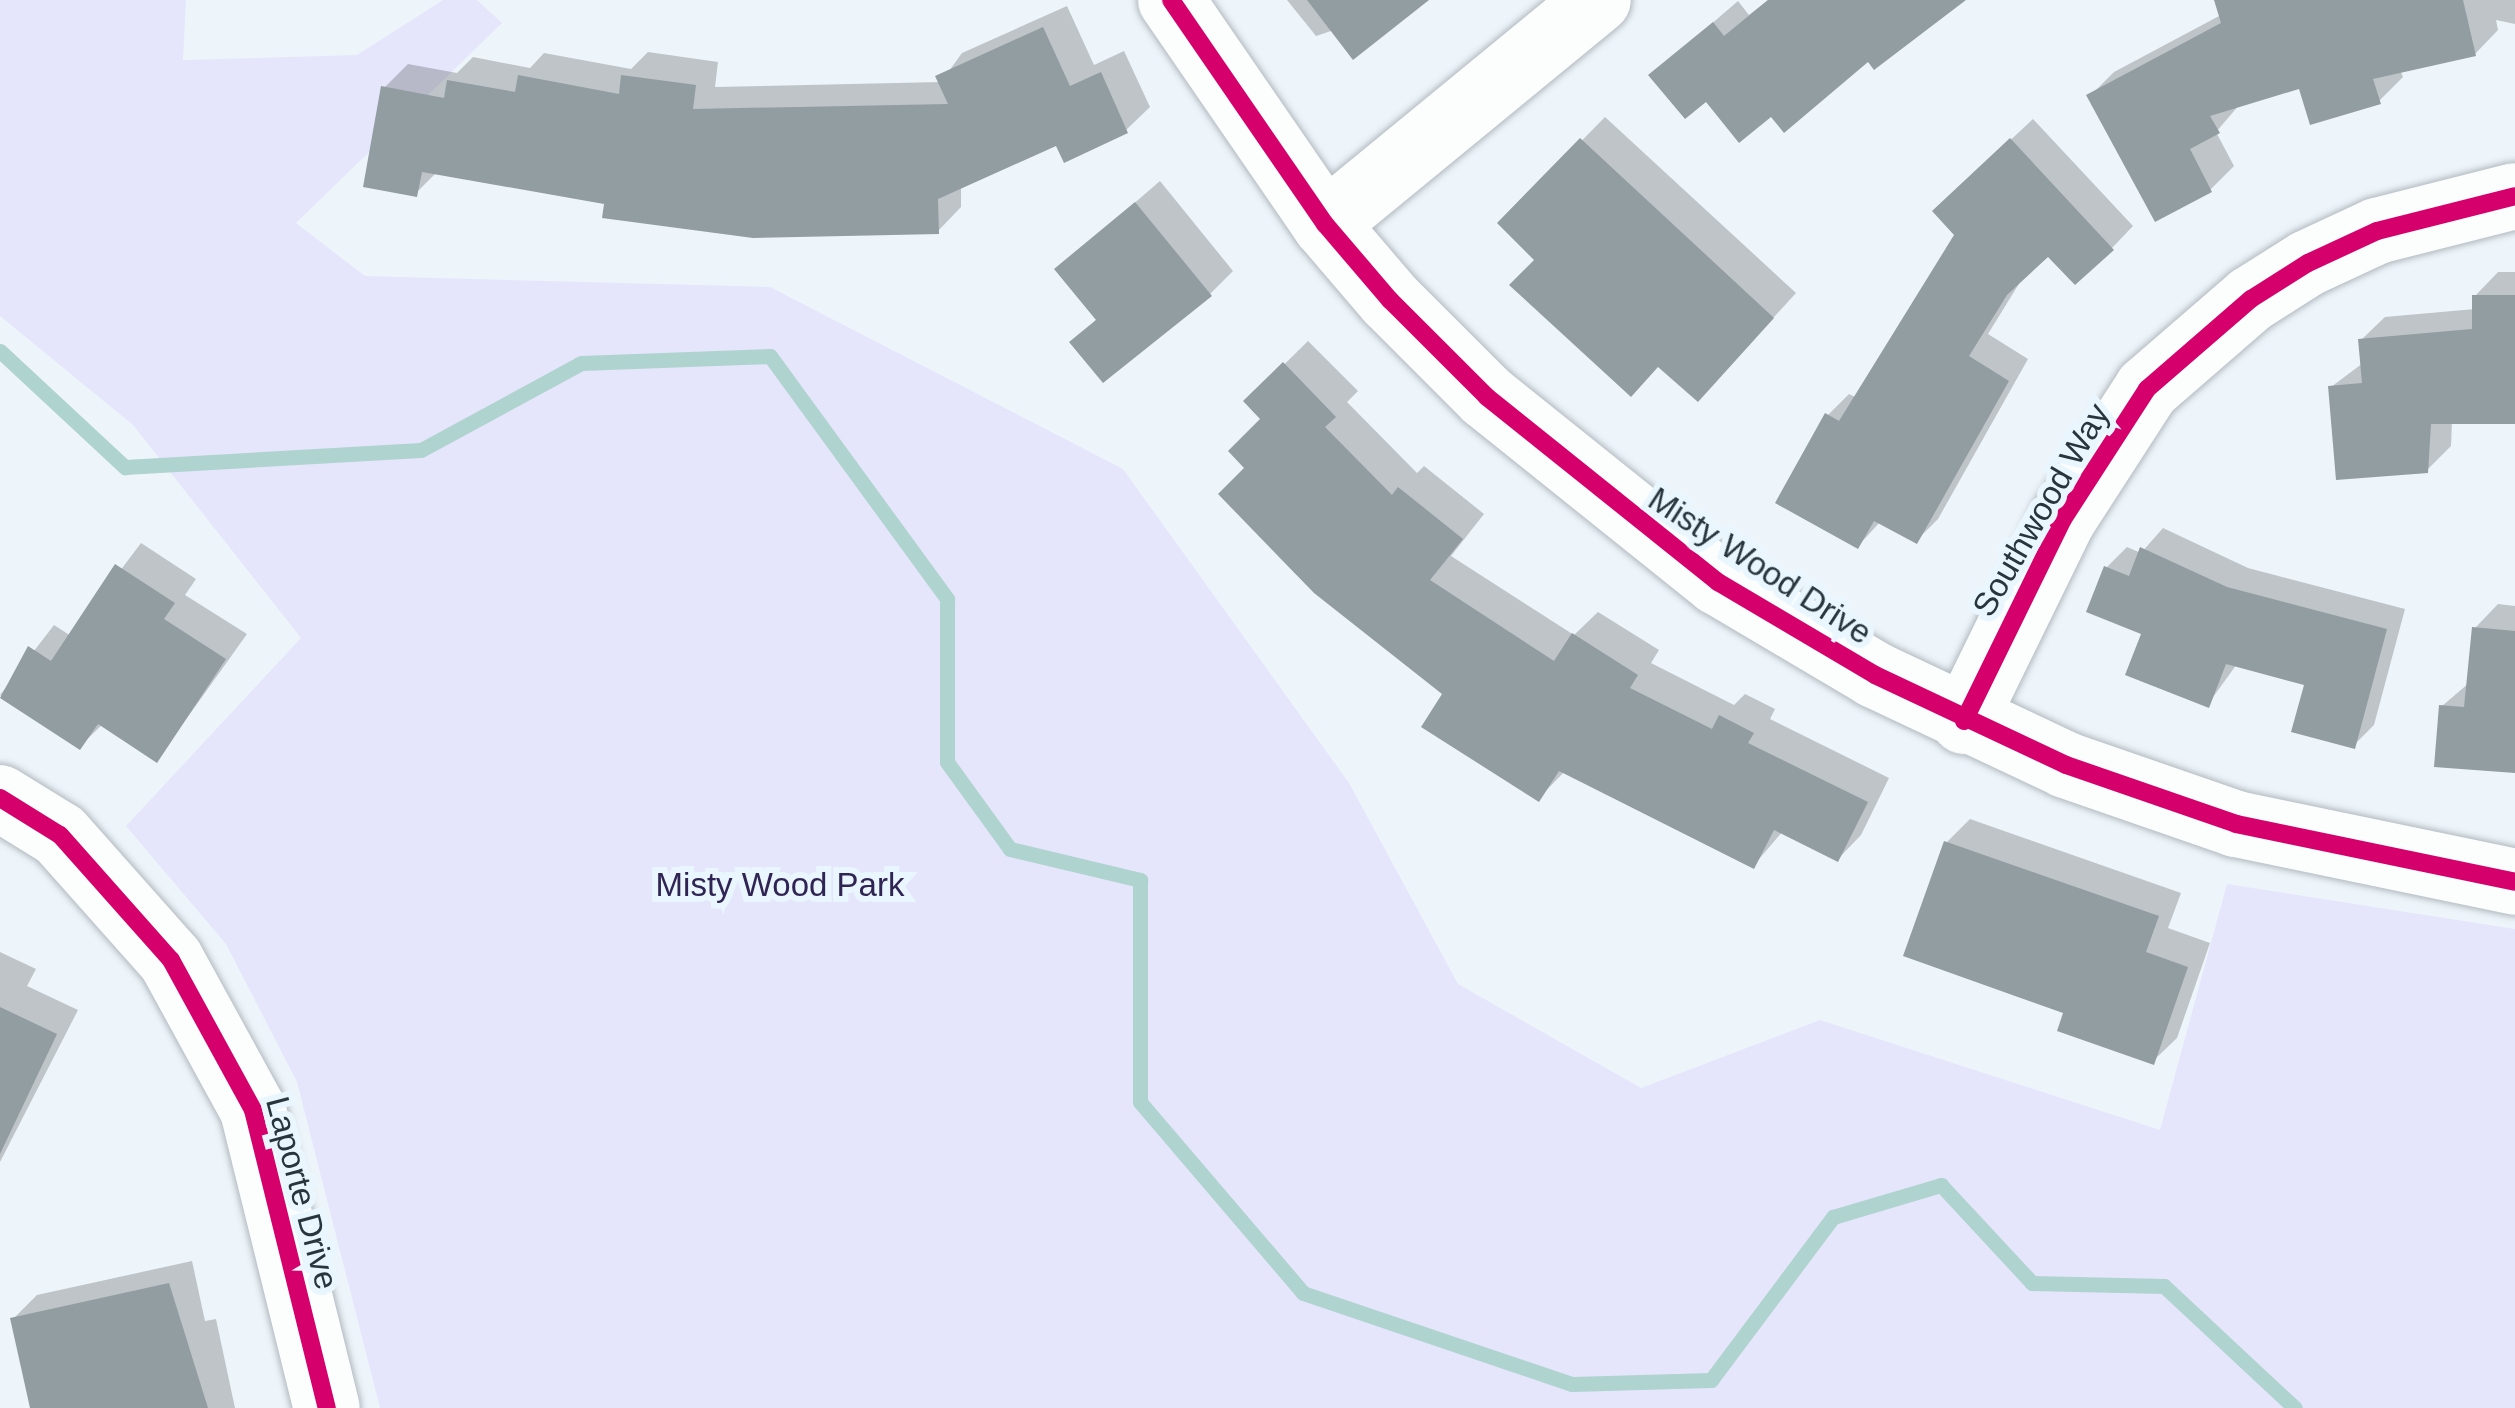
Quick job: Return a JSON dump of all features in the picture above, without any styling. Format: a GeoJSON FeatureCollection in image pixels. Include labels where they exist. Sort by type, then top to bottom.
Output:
{"type":"FeatureCollection","features":[{"type":"Feature","properties":{"kind":"street","name":"Misty Wood Drive"},"geometry":{"type":"LineString","coordinates":[[1171,0],[1325,224],[1487,397],[1627,516],[1802,634],[1964,721],[2236,824],[2515,882]]}},
{"type":"Feature","properties":{"kind":"street"},"geometry":{"type":"LineString","coordinates":[[1325,224],[1598,0]]}},
{"type":"Feature","properties":{"kind":"street","name":"Southwood Way"},"geometry":{"type":"LineString","coordinates":[[1964,721],[2063,519],[2147,389],[2251,299],[2308,263],[2377,231],[2515,196]]}},
{"type":"Feature","properties":{"kind":"street","name":"Laporte Drive"},"geometry":{"type":"LineString","coordinates":[[0,798],[60,835],[171,960],[253,1110],[327,1408]]}},
{"type":"Feature","properties":{"kind":"green space","name":"Misty Wood Park"},"geometry":{"type":"Polygon","coordinates":[[[0,0],[186,0],[183,60],[357,55],[443,0],[477,0],[502,23],[296,223],[365,276],[770,287],[1123,469],[1349,783],[1458,984],[1641,1088],[1820,1020],[2160,1130],[2227,884],[2515,929],[2515,1408],[380,1408],[297,1082],[226,944],[126,826],[301,638],[133,425],[0,316],[0,0]]]}},
{"type":"Feature","properties":{"kind":"building"},"geometry":{"type":"Polygon","coordinates":[[[1307,0],[1429,0],[1353,60],[1307,0]]]}},
{"type":"Feature","properties":{"kind":"building"},"geometry":{"type":"Polygon","coordinates":[[[1768,0],[1966,0],[1874,70],[1868,62],[1784,133],[1771,117],[1739,143],[1706,102],[1685,119],[1648,75],[1713,22],[1724,36],[1768,0]]]}},
{"type":"Feature","properties":{"kind":"building"},"geometry":{"type":"Polygon","coordinates":[[[2214,0],[2463,0],[2476,56],[2373,79],[2381,104],[2310,125],[2299,89],[2210,116],[2220,133],[2190,149],[2212,192],[2155,222],[2086,95],[2221,23],[2214,0]]]}},
{"type":"Feature","properties":{"kind":"building"},"geometry":{"type":"Polygon","coordinates":[[[1043,27],[1070,86],[1101,72],[1128,133],[1064,163],[1056,146],[938,199],[939,234],[753,238],[602,218],[604,204],[422,172],[417,197],[363,187],[381,86],[444,98],[447,80],[515,92],[518,75],[619,94],[621,75],[696,85],[693,109],[948,104],[935,76],[1043,27]]]}},
{"type":"Feature","properties":{"kind":"building"},"geometry":{"type":"Polygon","coordinates":[[[1580,138],[1774,318],[1698,402],[1658,367],[1631,397],[1509,285],[1534,260],[1497,223],[1580,138]]]}},
{"type":"Feature","properties":{"kind":"building"},"geometry":{"type":"Polygon","coordinates":[[[2010,138],[2114,250],[2075,285],[2048,257],[2007,295],[1969,356],[2009,381],[1917,544],[1874,521],[1858,549],[1775,503],[1825,413],[1839,421],[1954,235],[1932,211],[2010,138]]]}},
{"type":"Feature","properties":{"kind":"building"},"geometry":{"type":"Polygon","coordinates":[[[1135,202],[1212,296],[1103,383],[1069,342],[1096,320],[1054,269],[1135,202]]]}},
{"type":"Feature","properties":{"kind":"building"},"geometry":{"type":"Polygon","coordinates":[[[2472,295],[2515,295],[2515,424],[2431,424],[2428,473],[2336,480],[2328,386],[2362,383],[2358,339],[2472,329],[2472,295]]]}},
{"type":"Feature","properties":{"kind":"building"},"geometry":{"type":"Polygon","coordinates":[[[1283,362],[1336,417],[1325,427],[1392,495],[1398,487],[1463,539],[1430,580],[1554,661],[1572,633],[1638,675],[1630,688],[1712,729],[1719,715],[1754,733],[1748,743],[1868,802],[1838,862],[1774,830],[1754,869],[1559,771],[1539,802],[1421,727],[1442,694],[1314,593],[1218,494],[1244,468],[1228,451],[1260,419],[1243,401],[1283,362]]]}},
{"type":"Feature","properties":{"kind":"building"},"geometry":{"type":"Polygon","coordinates":[[[2140,547],[2227,587],[2387,629],[2355,749],[2291,732],[2304,685],[2226,664],[2209,708],[2125,675],[2141,634],[2086,612],[2104,566],[2129,576],[2140,547]]]}},
{"type":"Feature","properties":{"kind":"building"},"geometry":{"type":"Polygon","coordinates":[[[115,564],[175,603],[164,619],[226,659],[157,763],[98,724],[80,750],[0,698],[28,646],[51,661],[115,564]]]}},
{"type":"Feature","properties":{"kind":"building"},"geometry":{"type":"Polygon","coordinates":[[[2472,627],[2515,631],[2515,773],[2434,767],[2439,705],[2464,707],[2472,627]]]}},
{"type":"Feature","properties":{"kind":"building"},"geometry":{"type":"Polygon","coordinates":[[[1944,841],[2159,916],[2146,952],[2188,967],[2154,1065],[2057,1031],[2063,1013],[1903,956],[1944,841]]]}},
{"type":"Feature","properties":{"kind":"building"},"geometry":{"type":"Polygon","coordinates":[[[0,1007],[57,1034],[0,1154],[0,1007]]]}},
{"type":"Feature","properties":{"kind":"building"},"geometry":{"type":"Polygon","coordinates":[[[169,1283],[208,1408],[30,1408],[10,1318],[169,1283]]]}},
{"type":"Feature","properties":{"kind":"waterway"},"geometry":{"type":"LineString","coordinates":[[0,351],[125,467],[421,450],[581,363],[770,356],[947,599],[947,762],[1010,849],[1140,880],[1140,1102],[1303,1293],[1572,1384],[1711,1380],[1833,1217],[1941,1185],[2032,1283],[2164,1286],[2295,1408]]}},
{"type":"Feature","properties":{"kind":"cycle path"},"geometry":{"type":"LineString","coordinates":[[1171,0],[1325,224],[1390,300],[1487,397],[1718,582],[1875,675],[2066,765],[2236,824],[2515,882]]}},
{"type":"Feature","properties":{"kind":"cycle path"},"geometry":{"type":"LineString","coordinates":[[1964,721],[2063,519],[2147,389],[2251,299],[2308,263],[2377,231],[2515,196]]}},
{"type":"Feature","properties":{"kind":"cycle path"},"geometry":{"type":"LineString","coordinates":[[0,798],[60,835],[171,960],[253,1110],[327,1408]]}}]}
